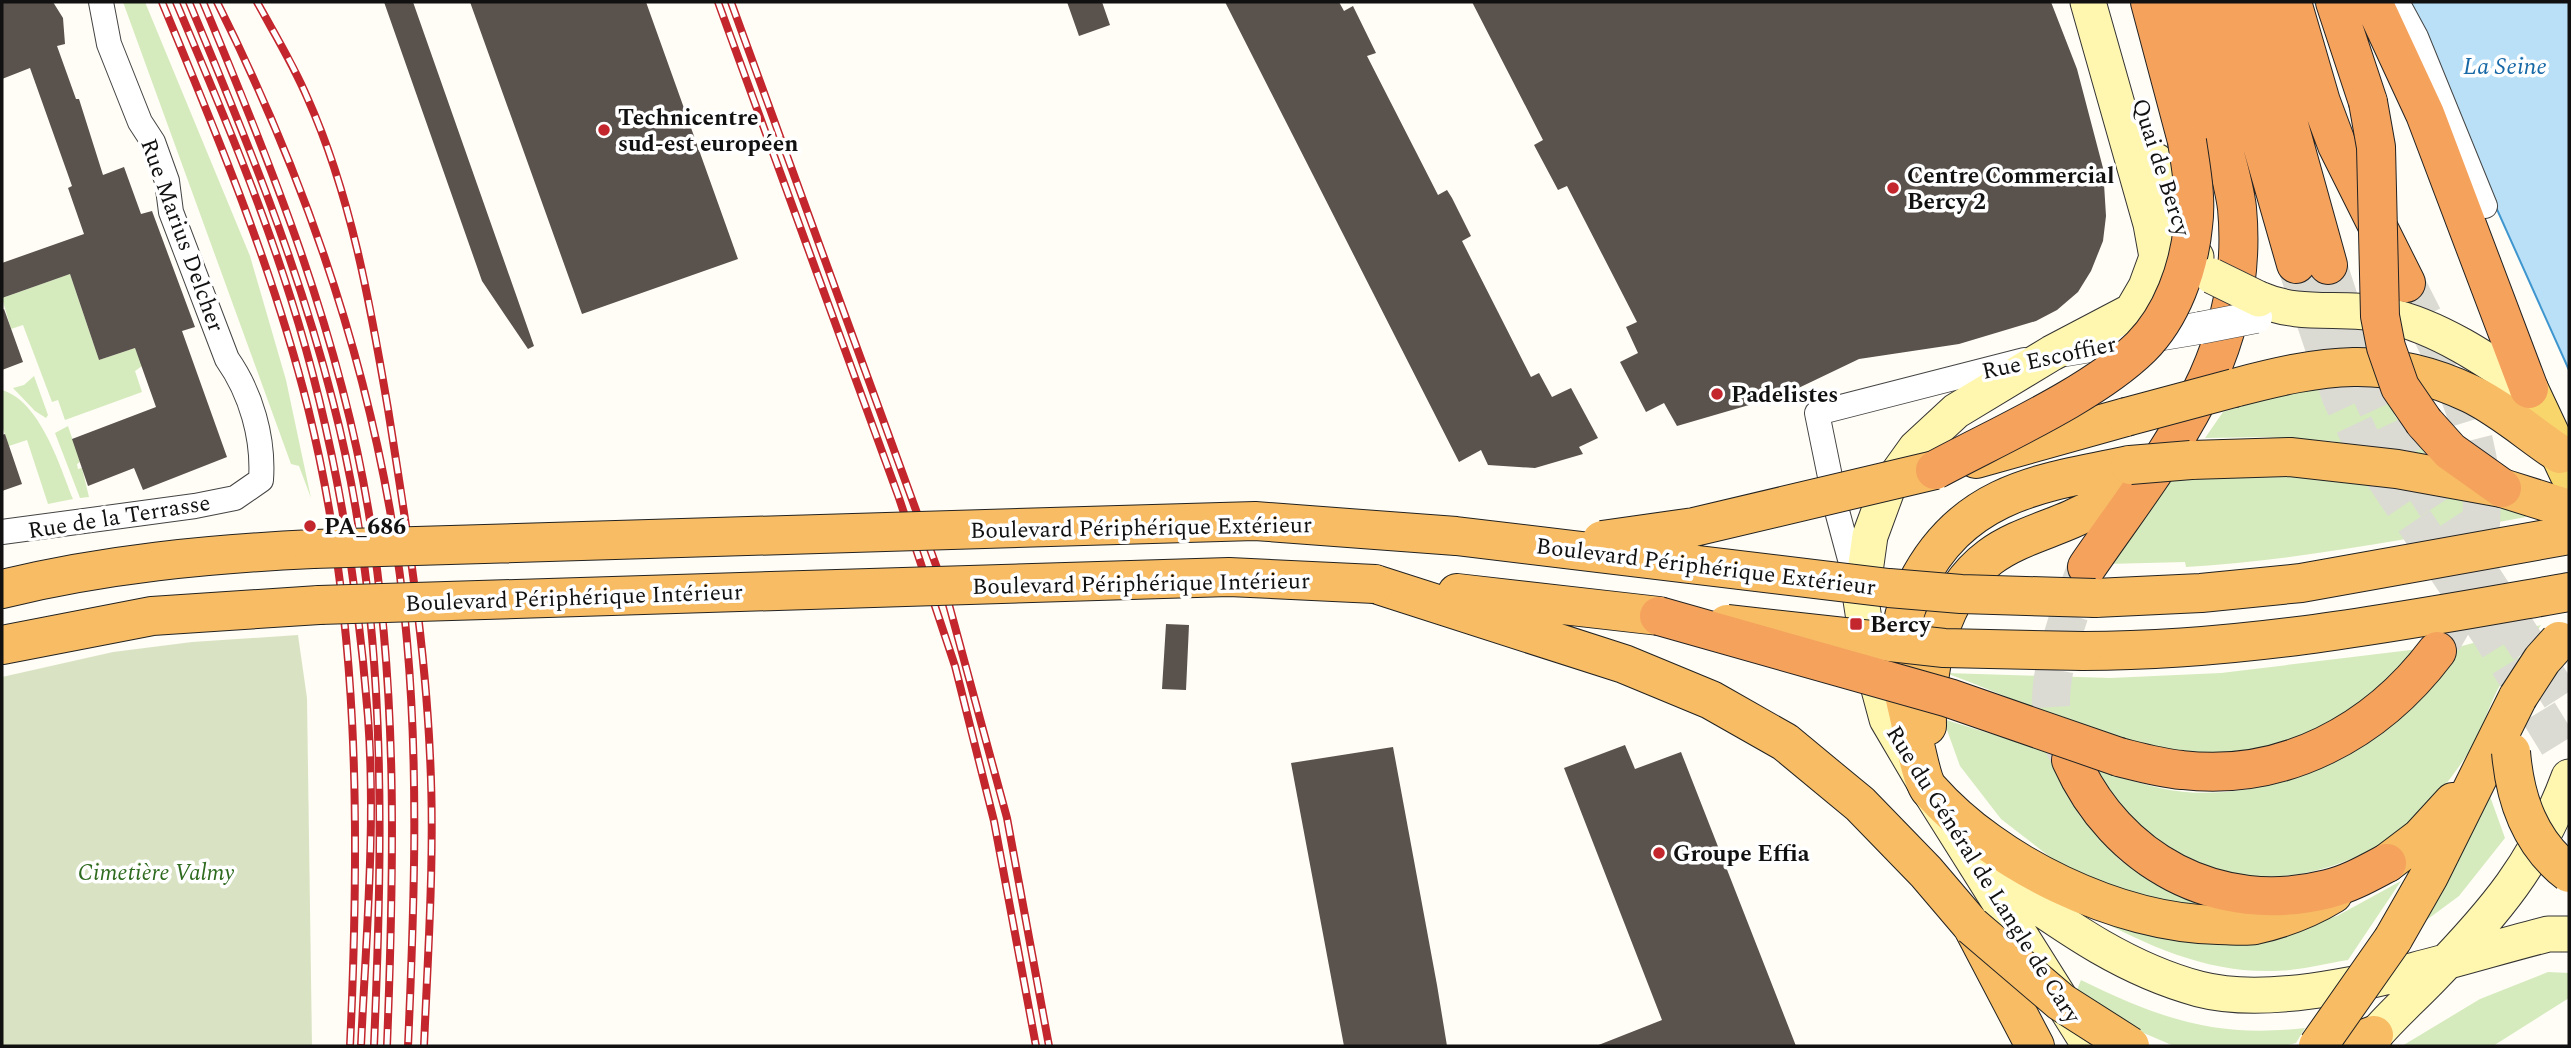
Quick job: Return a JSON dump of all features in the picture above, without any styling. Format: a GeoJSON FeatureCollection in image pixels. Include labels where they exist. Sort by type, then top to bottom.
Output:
{"type":"FeatureCollection","features":[{"type":"Feature","properties":{"kind":"highway"},"geometry":{"type":"LineString","coordinates":[[1936,470],[2100,380],[2142,346],[2164,316],[2179,285],[2194,224],[2194,199],[2187,141],[2150,2]]}},
{"type":"Feature","properties":{"kind":"highway"},"geometry":{"type":"LineString","coordinates":[[2091,582],[2137,475],[2179,436],[2219,353],[2234,306],[2238,264],[2236,207],[2186,2]]}},
{"type":"Feature","properties":{"kind":"highway"},"geometry":{"type":"LineString","coordinates":[[2221,2],[2312,265],[2255,2]]}},
{"type":"Feature","properties":{"kind":"highway"},"geometry":{"type":"LineString","coordinates":[[2292,2],[2321,102],[2337,145],[2406,283]]}},
{"type":"Feature","properties":{"kind":"highway"},"geometry":{"type":"LineString","coordinates":[[2335,2],[2368,102],[2376,147],[2380,316],[2386,347],[2400,387],[2424,422],[2449,451],[2517,494]]}},
{"type":"Feature","properties":{"kind":"highway"},"geometry":{"type":"LineString","coordinates":[[2373,2],[2425,114],[2529,389]]}},
{"type":"Feature","properties":{"kind":"highway"},"geometry":{"type":"LineString","coordinates":[[1552,548],[1694,527],[1936,470],[2303,369],[2345,365],[2378,366],[2423,377],[2471,394],[2565,464]]}},
{"type":"Feature","properties":{"kind":"highway"},"geometry":{"type":"LineString","coordinates":[[2478,774],[2420,838],[2387,863],[2314,906],[2253,925],[2190,924],[2109,906],[2038,873],[1978,833],[1927,787],[1898,673],[1900,632],[1912,593],[1931,555],[1961,523],[1998,500],[2030,487],[2137,475],[2192,460],[2290,457],[2397,469],[2517,494],[2569,509]]}},
{"type":"Feature","properties":{"kind":"highway","name":"Boulevard Périphérique Extérieur"},"geometry":{"type":"LineString","coordinates":[[2,589],[131,563],[217,554],[1255,522],[1416,532],[1889,588],[1961,594],[2091,582],[2201,593],[2301,583],[2460,557],[2557,537]]}},
{"type":"Feature","properties":{"kind":"highway","name":"Boulevard Périphérique Intérieur"},"geometry":{"type":"LineString","coordinates":[[2,645],[152,616],[319,605],[1229,577],[1375,584],[1944,648],[2083,651],[2218,645],[2310,636],[2561,593]]}},
{"type":"Feature","properties":{"kind":"highway"},"geometry":{"type":"LineString","coordinates":[[1375,584],[1624,664],[1722,706],[1785,742],[1860,804],[1926,872],[1972,926],[2061,1002],[2130,1046]]}},
{"type":"Feature","properties":{"kind":"highway"},"geometry":{"type":"LineString","coordinates":[[1659,616],[1949,698],[2119,757],[2163,768],[2211,772],[2270,766],[2306,756],[2362,725],[2416,679],[2437,652]]}},
{"type":"Feature","properties":{"kind":"highway"},"geometry":{"type":"LineString","coordinates":[[2318,1046],[2393,939],[2429,876],[2518,697],[2542,660],[2569,634]]}},
{"type":"Feature","properties":{"kind":"highway"},"geometry":{"type":"LineString","coordinates":[[2518,697],[2511,752],[2514,783],[2533,834],[2569,873]]}},
{"type":"Feature","properties":{"kind":"highway"},"geometry":{"type":"LineString","coordinates":[[2071,760],[2084,790],[2109,824],[2147,858],[2169,871],[2215,889],[2266,896],[2328,889],[2353,881]]}},
{"type":"Feature","properties":{"kind":"highway"},"geometry":{"type":"LineString","coordinates":[[1972,926],[2035,1046]]}},
{"type":"Feature","properties":{"kind":"main road","name":"Quai de Bercy"},"geometry":{"type":"LineString","coordinates":[[1861,600],[1870,536],[1879,511],[1888,487],[1916,448],[1956,411],[2052,353],[2132,311],[2146,287],[2157,257],[2151,224],[2088,2]]}},
{"type":"Feature","properties":{"kind":"main road","name":"Quai de Bercy"},"geometry":{"type":"LineString","coordinates":[[2112,2],[2153,150],[2175,216],[2188,247],[2212,276],[2266,308],[2386,315],[2479,354],[2529,389]]}},
{"type":"Feature","properties":{"kind":"main road"},"geometry":{"type":"LineString","coordinates":[[2529,389],[2565,464]]}},
{"type":"Feature","properties":{"kind":"main road","name":"Rue du Général de Langle de Cary"},"geometry":{"type":"LineString","coordinates":[[1861,600],[1869,652],[1887,719],[2090,1046]]}},
{"type":"Feature","properties":{"kind":"main road"},"geometry":{"type":"LineString","coordinates":[[2362,1043],[2448,960],[2523,873],[2556,812],[2569,777]]}},
{"type":"Feature","properties":{"kind":"main road"},"geometry":{"type":"LineString","coordinates":[[1976,864],[2089,942],[2142,969],[2201,990],[2258,995],[2326,989],[2547,934],[2569,934]]}},
{"type":"Feature","properties":{"kind":"street","name":"Rue Marius Delcher"},"geometry":{"type":"LineString","coordinates":[[102,2],[109,44],[140,122],[153,142],[167,181],[171,212],[228,359],[239,376],[255,415],[262,464],[261,480],[236,498]]}},
{"type":"Feature","properties":{"kind":"street"},"geometry":{"type":"LineString","coordinates":[[2397,2],[2416,37],[2485,206]]}},
{"type":"Feature","properties":{"kind":"street","name":"Rue Escoffier"},"geometry":{"type":"LineString","coordinates":[[1817,413],[2052,353],[2200,328],[2266,308]]}},
{"type":"Feature","properties":{"kind":"street","name":"Rue du Général de Langle de Cary"},"geometry":{"type":"LineString","coordinates":[[1817,413],[1837,511],[1861,600]]}},
{"type":"Feature","properties":{"kind":"street","name":"Rue de la Terrasse"},"geometry":{"type":"LineString","coordinates":[[2,532],[236,498]]}},
{"type":"Feature","properties":{"kind":"green space"},"geometry":{"type":"Polygon","coordinates":[[[123,2],[145,2],[250,256],[286,380],[311,498],[299,466],[291,464],[123,2]]]}},
{"type":"Feature","properties":{"kind":"green space"},"geometry":{"type":"Polygon","coordinates":[[[70,274],[99,360],[135,348],[142,366],[135,371],[142,392],[65,420],[58,400],[52,402],[23,325],[11,329],[2,298],[70,274]]]}},
{"type":"Feature","properties":{"kind":"green space"},"geometry":{"type":"Polygon","coordinates":[[[34,376],[48,415],[46,418],[35,411],[13,388],[24,385],[34,376]]]}},
{"type":"Feature","properties":{"kind":"green space"},"geometry":{"type":"Polygon","coordinates":[[[2379,381],[2395,416],[2431,461],[2331,441],[2264,437],[2205,438],[2223,412],[2283,394],[2379,381]]]}},
{"type":"Feature","properties":{"kind":"green space"},"geometry":{"type":"Polygon","coordinates":[[[2,390],[15,396],[38,421],[55,453],[73,499],[48,504],[27,440],[9,446],[2,426],[2,390]]]}},
{"type":"Feature","properties":{"kind":"green space"},"geometry":{"type":"Polygon","coordinates":[[[68,426],[80,462],[77,464],[78,469],[82,468],[89,497],[80,498],[55,433],[68,426]]]}},
{"type":"Feature","properties":{"kind":"green space"},"geometry":{"type":"Polygon","coordinates":[[[2298,468],[2524,509],[2526,517],[2356,547],[2229,564],[2186,567],[2185,562],[2107,564],[2172,474],[2298,468]]]}},
{"type":"Feature","properties":{"kind":"green space"},"geometry":{"type":"Polygon","coordinates":[[[2541,625],[2502,682],[2470,750],[2431,802],[2389,838],[2359,856],[2326,868],[2292,875],[2257,877],[2222,872],[2189,862],[2157,845],[2136,828],[2118,809],[2087,766],[2148,785],[2185,792],[2225,792],[2265,786],[2304,774],[2342,757],[2377,735],[2409,709],[2436,680],[2458,647],[2541,625]]]}},
{"type":"Feature","properties":{"kind":"green space","name":"Cimetière Valmy"},"geometry":{"type":"Polygon","coordinates":[[[298,635],[307,698],[312,1046],[2,1046],[2,677],[113,652],[192,642],[298,635]]]}},
{"type":"Feature","properties":{"kind":"green space"},"geometry":{"type":"Polygon","coordinates":[[[2419,649],[2370,695],[2330,725],[2286,742],[2219,755],[2159,749],[2097,732],[1946,673],[2110,678],[2221,673],[2419,649]]]}},
{"type":"Feature","properties":{"kind":"green space"},"geometry":{"type":"Polygon","coordinates":[[[1943,719],[2046,751],[2080,816],[2121,861],[2172,893],[2246,912],[2175,908],[2115,889],[2059,864],[2001,819],[1960,766],[1943,719]]]}},
{"type":"Feature","properties":{"kind":"green space"},"geometry":{"type":"Polygon","coordinates":[[[2487,788],[2505,838],[2459,896],[2409,933],[2487,788]]]}},
{"type":"Feature","properties":{"kind":"green space"},"geometry":{"type":"Polygon","coordinates":[[[2401,881],[2348,960],[2291,970],[2225,967],[2179,956],[2092,916],[2277,933],[2337,916],[2401,881]]]}},
{"type":"Feature","properties":{"kind":"green space"},"geometry":{"type":"Polygon","coordinates":[[[2548,972],[2569,973],[2569,998],[2493,1046],[2402,1046],[2480,999],[2548,972]]]}},
{"type":"Feature","properties":{"kind":"green space"},"geometry":{"type":"Polygon","coordinates":[[[2081,980],[2137,1005],[2189,1022],[2243,1030],[2305,1028],[2296,1043],[2284,1046],[2174,1046],[2139,1031],[2077,990],[2081,980]]]}},
{"type":"Feature","properties":{"kind":"water","name":"La Seine"},"geometry":{"type":"Polygon","coordinates":[[[2404,2],[2569,2],[2569,370],[2404,2]]]}},
{"type":"Feature","properties":{"kind":"building"},"geometry":{"type":"Polygon","coordinates":[[[2,2],[53,2],[63,18],[65,44],[57,46],[76,99],[79,99],[103,175],[124,167],[141,214],[152,211],[195,327],[182,331],[227,457],[143,490],[134,468],[88,486],[72,439],[156,407],[135,348],[99,360],[70,274],[2,298],[2,263],[84,234],[68,188],[72,186],[30,68],[2,79],[2,2]]]}},
{"type":"Feature","properties":{"kind":"building"},"geometry":{"type":"Polygon","coordinates":[[[384,2],[413,2],[534,346],[528,349],[482,281],[384,2]]]}},
{"type":"Feature","properties":{"kind":"building","name":"Technicentre sud-est européen"},"geometry":{"type":"Polygon","coordinates":[[[470,2],[646,2],[738,259],[582,314],[470,2]]]}},
{"type":"Feature","properties":{"kind":"building"},"geometry":{"type":"Polygon","coordinates":[[[1067,2],[1102,2],[1110,25],[1079,36],[1067,2]]]}},
{"type":"Feature","properties":{"kind":"building"},"geometry":{"type":"Polygon","coordinates":[[[1225,2],[1339,2],[1344,11],[1353,6],[1376,53],[1367,56],[1438,195],[1447,190],[1452,198],[1471,236],[1462,241],[1531,377],[1539,373],[1552,397],[1571,388],[1598,438],[1579,447],[1583,454],[1535,468],[1488,465],[1481,450],[1459,462],[1225,2]]]}},
{"type":"Feature","properties":{"kind":"building","name":"Centre Commercial Bercy 2"},"geometry":{"type":"Polygon","coordinates":[[[1472,2],[2051,2],[2077,69],[2103,168],[2106,216],[2103,241],[2091,271],[2078,292],[2057,310],[2036,321],[1959,344],[1859,359],[1788,393],[1784,385],[1749,405],[1677,426],[1664,403],[1646,412],[1620,362],[1638,353],[1626,327],[1637,322],[1567,186],[1558,190],[1534,145],[1543,140],[1472,2]]]}},
{"type":"Feature","properties":{"kind":"building"},"geometry":{"type":"Polygon","coordinates":[[[4,309],[23,362],[2,370],[2,310],[4,309]]]}},
{"type":"Feature","properties":{"kind":"building"},"geometry":{"type":"Polygon","coordinates":[[[5,434],[22,484],[2,491],[2,435],[5,434]]]}},
{"type":"Feature","properties":{"kind":"building"},"geometry":{"type":"Polygon","coordinates":[[[1166,624],[1189,625],[1186,690],[1162,689],[1166,624]]]}},
{"type":"Feature","properties":{"kind":"building","name":"Groupe Effia"},"geometry":{"type":"Polygon","coordinates":[[[1625,745],[1635,769],[1681,752],[1796,1046],[1596,1046],[1662,1020],[1564,768],[1625,745]]]}},
{"type":"Feature","properties":{"kind":"building"},"geometry":{"type":"Polygon","coordinates":[[[1393,747],[1447,1046],[1344,1046],[1291,763],[1393,747]]]}},
{"type":"Feature","properties":{"kind":"tunnel"},"geometry":{"type":"LineString","coordinates":[[2296,264],[2341,397],[2365,448],[2491,635],[2569,762]]}},
{"type":"Feature","properties":{"kind":"tunnel"},"geometry":{"type":"LineString","coordinates":[[2328,265],[2367,385],[2390,435],[2569,710]]}},
{"type":"Feature","properties":{"kind":"tunnel"},"geometry":{"type":"LineString","coordinates":[[2406,283],[2445,361],[2460,398],[2480,473],[2482,513],[2477,554],[2461,606],[2437,651]]}},
{"type":"Feature","properties":{"kind":"tunnel"},"geometry":{"type":"LineString","coordinates":[[2071,760],[2053,720],[2052,685],[2060,644],[2086,568]]}},
{"type":"Feature","properties":{"kind":"railway"},"geometry":{"type":"LineString","coordinates":[[162,2],[261,253],[294,356],[325,487],[347,645],[352,725],[355,885],[350,1046]]}},
{"type":"Feature","properties":{"kind":"railway"},"geometry":{"type":"LineString","coordinates":[[176,2],[237,149],[279,261],[320,401],[342,506],[363,664],[370,758],[369,882],[361,1046]]}},
{"type":"Feature","properties":{"kind":"railway"},"geometry":{"type":"LineString","coordinates":[[189,2],[250,150],[287,249],[319,351],[351,482],[364,562],[378,722],[379,884],[374,1046]]}},
{"type":"Feature","properties":{"kind":"railway"},"geometry":{"type":"LineString","coordinates":[[203,2],[278,189],[322,317],[341,382],[369,514],[385,647],[389,713],[392,846],[387,1046]]}},
{"type":"Feature","properties":{"kind":"railway"},"geometry":{"type":"LineString","coordinates":[[217,2],[253,78],[316,233],[365,393],[383,475],[397,557],[411,692],[414,793],[408,1046]]}},
{"type":"Feature","properties":{"kind":"railway"},"geometry":{"type":"LineString","coordinates":[[257,2],[302,85],[336,172],[366,290],[388,409],[419,625],[430,756],[431,865],[424,1046]]}},
{"type":"Feature","properties":{"kind":"railway"},"geometry":{"type":"LineString","coordinates":[[718,2],[899,498],[955,666],[994,821],[1036,1046]]}},
{"type":"Feature","properties":{"kind":"railway"},"geometry":{"type":"LineString","coordinates":[[731,2],[945,590],[1007,818],[1049,1046]]}},
{"type":"Feature","properties":{"kind":"place","name":"Technicentre sud-est européen"},"geometry":{"type":"Point","coordinates":[604,130]}},
{"type":"Feature","properties":{"kind":"place","name":"Centre Commercial Bercy 2"},"geometry":{"type":"Point","coordinates":[1893,188]}},
{"type":"Feature","properties":{"kind":"place","name":"Padelistes"},"geometry":{"type":"Point","coordinates":[1717,394]}},
{"type":"Feature","properties":{"kind":"place","name":"PA_686"},"geometry":{"type":"Point","coordinates":[310,526]}},
{"type":"Feature","properties":{"kind":"place","name":"Bercy"},"geometry":{"type":"Point","coordinates":[1856,624]}},
{"type":"Feature","properties":{"kind":"place","name":"Groupe Effia"},"geometry":{"type":"Point","coordinates":[1659,853]}}]}
